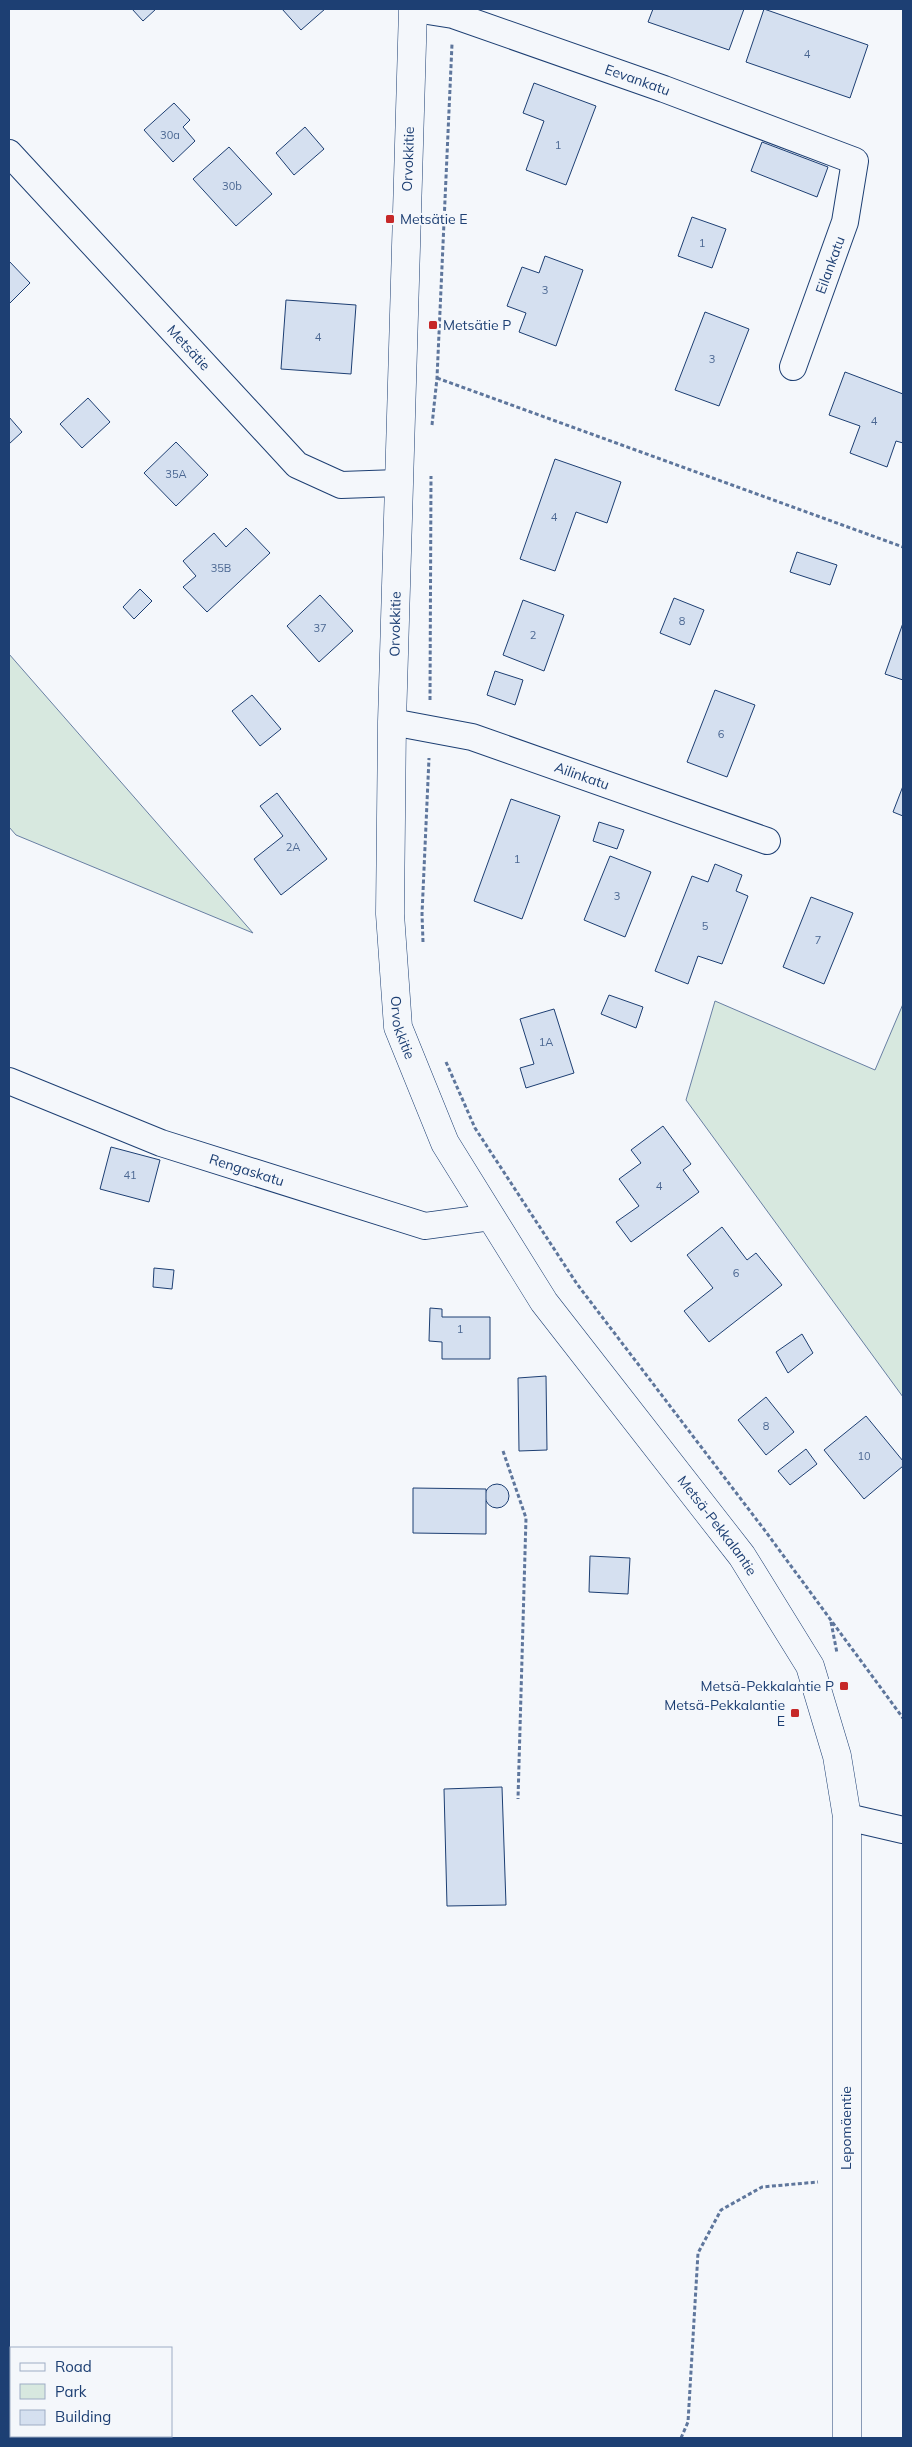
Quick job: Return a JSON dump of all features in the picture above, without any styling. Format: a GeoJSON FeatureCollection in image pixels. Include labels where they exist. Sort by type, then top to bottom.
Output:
{"type":"FeatureCollection","features":[{"type":"Feature","properties":{"kind":"street","name":"Eevankatu"},"geometry":{"type":"LineString","coordinates":[[414,9],[453,15],[664,89],[856,161]]}},
{"type":"Feature","properties":{"kind":"street","name":"Orvokkitie"},"geometry":{"type":"LineString","coordinates":[[414,9],[398,483],[392,722],[390,914],[398,1027],[445,1143],[492,1217]]}},
{"type":"Feature","properties":{"kind":"street","name":"Metsätie"},"geometry":{"type":"LineString","coordinates":[[9,153],[297,464],[341,485],[398,483]]}},
{"type":"Feature","properties":{"kind":"street","name":"Eilankatu"},"geometry":{"type":"LineString","coordinates":[[793,367],[846,222],[856,161]]}},
{"type":"Feature","properties":{"kind":"street","name":"Ailinkatu"},"geometry":{"type":"LineString","coordinates":[[392,722],[472,737],[767,841]]}},
{"type":"Feature","properties":{"kind":"street","name":"Rengaskatu"},"geometry":{"type":"LineString","coordinates":[[9,1081],[161,1143],[425,1226],[492,1217]]}},
{"type":"Feature","properties":{"kind":"street","name":"Metsä-Pekkalantie"},"geometry":{"type":"LineString","coordinates":[[492,1217],[544,1302],[742,1556],[810,1666],[838,1756],[846,1817]]}},
{"type":"Feature","properties":{"kind":"street"},"geometry":{"type":"LineString","coordinates":[[846,1817],[903,1830]]}},
{"type":"Feature","properties":{"kind":"street","name":"Lepomäentie"},"geometry":{"type":"LineString","coordinates":[[846,1817],[846,2438]]}},
{"type":"Feature","properties":{"kind":"path"},"geometry":{"type":"LineString","coordinates":[[432,427],[437,378],[453,15]]}},
{"type":"Feature","properties":{"kind":"path"},"geometry":{"type":"LineString","coordinates":[[437,378],[903,546]]}},
{"type":"Feature","properties":{"kind":"path"},"geometry":{"type":"LineString","coordinates":[[424,943],[422,914],[430,728],[431,466]]}},
{"type":"Feature","properties":{"kind":"path"},"geometry":{"type":"LineString","coordinates":[[443,1056],[475,1128],[577,1284],[766,1532],[903,1718]]}},
{"type":"Feature","properties":{"kind":"path"},"geometry":{"type":"LineString","coordinates":[[503,1451],[526,1518],[518,1799]]}},
{"type":"Feature","properties":{"kind":"path"},"geometry":{"type":"LineString","coordinates":[[681,2438],[688,2422],[698,2253],[721,2210],[762,2187],[846,2179]]}},
{"type":"Feature","properties":{"kind":"green space"},"geometry":{"type":"Polygon","coordinates":[[[9,654],[253,933],[16,835],[9,827],[9,654]]]}},
{"type":"Feature","properties":{"kind":"green space"},"geometry":{"type":"Polygon","coordinates":[[[715,1001],[875,1070],[903,1004],[903,1397],[686,1100],[715,1001]]]}},
{"type":"Feature","properties":{"kind":"building"},"geometry":{"type":"Polygon","coordinates":[[[132,9],[156,9],[143,21],[132,9]]]}},
{"type":"Feature","properties":{"kind":"building"},"geometry":{"type":"Polygon","coordinates":[[[282,9],[325,9],[301,30],[282,9]]]}},
{"type":"Feature","properties":{"kind":"building"},"geometry":{"type":"Polygon","coordinates":[[[653,9],[744,9],[729,50],[648,22],[653,9]]]}},
{"type":"Feature","properties":{"kind":"building"},"geometry":{"type":"Polygon","coordinates":[[[764,9],[868,45],[850,98],[746,62],[764,9]]]}},
{"type":"Feature","properties":{"kind":"building"},"geometry":{"type":"Polygon","coordinates":[[[534,83],[596,106],[566,185],[526,170],[544,121],[523,113],[534,83]]]}},
{"type":"Feature","properties":{"kind":"building"},"geometry":{"type":"Polygon","coordinates":[[[174,103],[190,120],[183,127],[195,141],[173,162],[144,130],[174,103]]]}},
{"type":"Feature","properties":{"kind":"building"},"geometry":{"type":"Polygon","coordinates":[[[305,127],[324,149],[294,175],[276,153],[305,127]]]}},
{"type":"Feature","properties":{"kind":"building"},"geometry":{"type":"Polygon","coordinates":[[[762,142],[828,167],[817,197],[751,171],[762,142]]]}},
{"type":"Feature","properties":{"kind":"building"},"geometry":{"type":"Polygon","coordinates":[[[229,147],[272,194],[236,226],[193,179],[229,147]]]}},
{"type":"Feature","properties":{"kind":"building"},"geometry":{"type":"Polygon","coordinates":[[[692,217],[726,229],[712,268],[678,256],[692,217]]]}},
{"type":"Feature","properties":{"kind":"building"},"geometry":{"type":"Polygon","coordinates":[[[545,256],[583,270],[556,346],[519,332],[526,313],[507,306],[522,267],[539,273],[545,256]]]}},
{"type":"Feature","properties":{"kind":"building"},"geometry":{"type":"Polygon","coordinates":[[[9,261],[30,283],[9,304],[9,261]]]}},
{"type":"Feature","properties":{"kind":"building"},"geometry":{"type":"Polygon","coordinates":[[[286,300],[356,305],[351,374],[281,369],[286,300]]]}},
{"type":"Feature","properties":{"kind":"building"},"geometry":{"type":"Polygon","coordinates":[[[705,312],[749,329],[719,406],[675,390],[705,312]]]}},
{"type":"Feature","properties":{"kind":"building"},"geometry":{"type":"Polygon","coordinates":[[[845,372],[903,394],[903,443],[896,441],[887,467],[850,453],[860,426],[829,415],[845,372]]]}},
{"type":"Feature","properties":{"kind":"building"},"geometry":{"type":"Polygon","coordinates":[[[88,398],[110,422],[82,448],[60,424],[88,398]]]}},
{"type":"Feature","properties":{"kind":"building"},"geometry":{"type":"Polygon","coordinates":[[[9,417],[22,432],[9,444],[9,417]]]}},
{"type":"Feature","properties":{"kind":"building"},"geometry":{"type":"Polygon","coordinates":[[[176,442],[208,475],[176,506],[144,473],[176,442]]]}},
{"type":"Feature","properties":{"kind":"building"},"geometry":{"type":"Polygon","coordinates":[[[555,459],[621,482],[607,523],[576,512],[555,571],[520,559],[555,459]]]}},
{"type":"Feature","properties":{"kind":"building"},"geometry":{"type":"Polygon","coordinates":[[[246,528],[270,553],[207,612],[183,587],[196,576],[183,561],[214,533],[226,547],[246,528]]]}},
{"type":"Feature","properties":{"kind":"building"},"geometry":{"type":"Polygon","coordinates":[[[797,552],[837,565],[830,585],[790,572],[797,552]]]}},
{"type":"Feature","properties":{"kind":"building"},"geometry":{"type":"Polygon","coordinates":[[[140,589],[152,601],[134,619],[123,607],[140,589]]]}},
{"type":"Feature","properties":{"kind":"building"},"geometry":{"type":"Polygon","coordinates":[[[320,595],[353,631],[319,662],[287,626],[320,595]]]}},
{"type":"Feature","properties":{"kind":"building"},"geometry":{"type":"Polygon","coordinates":[[[674,598],[704,610],[690,645],[660,633],[674,598]]]}},
{"type":"Feature","properties":{"kind":"building"},"geometry":{"type":"Polygon","coordinates":[[[523,600],[564,615],[544,671],[503,655],[523,600]]]}},
{"type":"Feature","properties":{"kind":"building"},"geometry":{"type":"Polygon","coordinates":[[[903,623],[903,680],[885,674],[903,623]]]}},
{"type":"Feature","properties":{"kind":"building"},"geometry":{"type":"Polygon","coordinates":[[[495,671],[523,680],[515,705],[487,695],[495,671]]]}},
{"type":"Feature","properties":{"kind":"building"},"geometry":{"type":"Polygon","coordinates":[[[715,690],[755,705],[727,777],[687,762],[715,690]]]}},
{"type":"Feature","properties":{"kind":"building"},"geometry":{"type":"Polygon","coordinates":[[[252,695],[281,729],[260,746],[232,711],[252,695]]]}},
{"type":"Feature","properties":{"kind":"building"},"geometry":{"type":"Polygon","coordinates":[[[903,786],[903,816],[893,812],[903,786]]]}},
{"type":"Feature","properties":{"kind":"building"},"geometry":{"type":"Polygon","coordinates":[[[277,793],[327,859],[281,895],[254,859],[283,836],[260,806],[277,793]]]}},
{"type":"Feature","properties":{"kind":"building"},"geometry":{"type":"Polygon","coordinates":[[[511,799],[560,816],[522,919],[474,901],[511,799]]]}},
{"type":"Feature","properties":{"kind":"building"},"geometry":{"type":"Polygon","coordinates":[[[599,822],[624,830],[617,849],[593,841],[599,822]]]}},
{"type":"Feature","properties":{"kind":"building"},"geometry":{"type":"Polygon","coordinates":[[[610,856],[651,872],[625,937],[584,920],[610,856]]]}},
{"type":"Feature","properties":{"kind":"building"},"geometry":{"type":"Polygon","coordinates":[[[715,864],[742,875],[736,891],[748,896],[722,964],[698,956],[688,984],[655,971],[692,876],[708,882],[715,864]]]}},
{"type":"Feature","properties":{"kind":"building"},"geometry":{"type":"Polygon","coordinates":[[[811,897],[853,913],[824,984],[783,967],[811,897]]]}},
{"type":"Feature","properties":{"kind":"building"},"geometry":{"type":"Polygon","coordinates":[[[609,995],[643,1007],[636,1028],[601,1014],[609,995]]]}},
{"type":"Feature","properties":{"kind":"building"},"geometry":{"type":"Polygon","coordinates":[[[554,1009],[574,1073],[526,1088],[520,1068],[534,1064],[520,1019],[554,1009]]]}},
{"type":"Feature","properties":{"kind":"building"},"geometry":{"type":"Polygon","coordinates":[[[663,1126],[691,1164],[683,1170],[699,1192],[631,1242],[616,1222],[639,1206],[619,1179],[641,1163],[631,1150],[663,1126]]]}},
{"type":"Feature","properties":{"kind":"building"},"geometry":{"type":"Polygon","coordinates":[[[111,1147],[160,1160],[149,1202],[100,1189],[111,1147]]]}},
{"type":"Feature","properties":{"kind":"building"},"geometry":{"type":"Polygon","coordinates":[[[722,1227],[747,1260],[756,1253],[782,1285],[709,1342],[684,1311],[713,1288],[687,1255],[722,1227]]]}},
{"type":"Feature","properties":{"kind":"building"},"geometry":{"type":"Polygon","coordinates":[[[154,1268],[174,1270],[172,1289],[153,1287],[154,1268]]]}},
{"type":"Feature","properties":{"kind":"building"},"geometry":{"type":"Polygon","coordinates":[[[430,1308],[442,1309],[442,1317],[490,1317],[490,1359],[442,1359],[442,1342],[429,1341],[430,1308]]]}},
{"type":"Feature","properties":{"kind":"building"},"geometry":{"type":"Polygon","coordinates":[[[802,1334],[813,1353],[788,1373],[776,1352],[802,1334]]]}},
{"type":"Feature","properties":{"kind":"building"},"geometry":{"type":"Polygon","coordinates":[[[546,1376],[547,1450],[519,1451],[518,1378],[546,1376]]]}},
{"type":"Feature","properties":{"kind":"building"},"geometry":{"type":"Polygon","coordinates":[[[766,1397],[794,1432],[766,1455],[738,1420],[766,1397]]]}},
{"type":"Feature","properties":{"kind":"building"},"geometry":{"type":"Polygon","coordinates":[[[866,1416],[903,1461],[903,1466],[864,1499],[824,1450],[866,1416]]]}},
{"type":"Feature","properties":{"kind":"building"},"geometry":{"type":"Polygon","coordinates":[[[806,1449],[817,1464],[790,1485],[778,1471],[806,1449]]]}},
{"type":"Feature","properties":{"kind":"building"},"geometry":{"type":"Polygon","coordinates":[[[497,1484],[506,1487],[509,1496],[506,1505],[497,1508],[488,1505],[485,1496],[488,1487],[497,1484]]]}},
{"type":"Feature","properties":{"kind":"building"},"geometry":{"type":"Polygon","coordinates":[[[413,1488],[486,1489],[486,1534],[413,1533],[413,1488]]]}},
{"type":"Feature","properties":{"kind":"building"},"geometry":{"type":"Polygon","coordinates":[[[590,1556],[630,1558],[628,1594],[589,1592],[590,1556]]]}},
{"type":"Feature","properties":{"kind":"building"},"geometry":{"type":"Polygon","coordinates":[[[502,1787],[506,1905],[447,1906],[444,1789],[502,1787]]]}},
{"type":"Feature","properties":{"kind":"place","name":"Metsätie E"},"geometry":{"type":"Point","coordinates":[390,219]}},
{"type":"Feature","properties":{"kind":"place","name":"Metsätie P"},"geometry":{"type":"Point","coordinates":[433,325]}},
{"type":"Feature","properties":{"kind":"place","name":"Metsä-Pekkalantie P"},"geometry":{"type":"Point","coordinates":[844,1686]}},
{"type":"Feature","properties":{"kind":"place","name":"Metsä-Pekkalantie E"},"geometry":{"type":"Point","coordinates":[795,1713]}}]}
